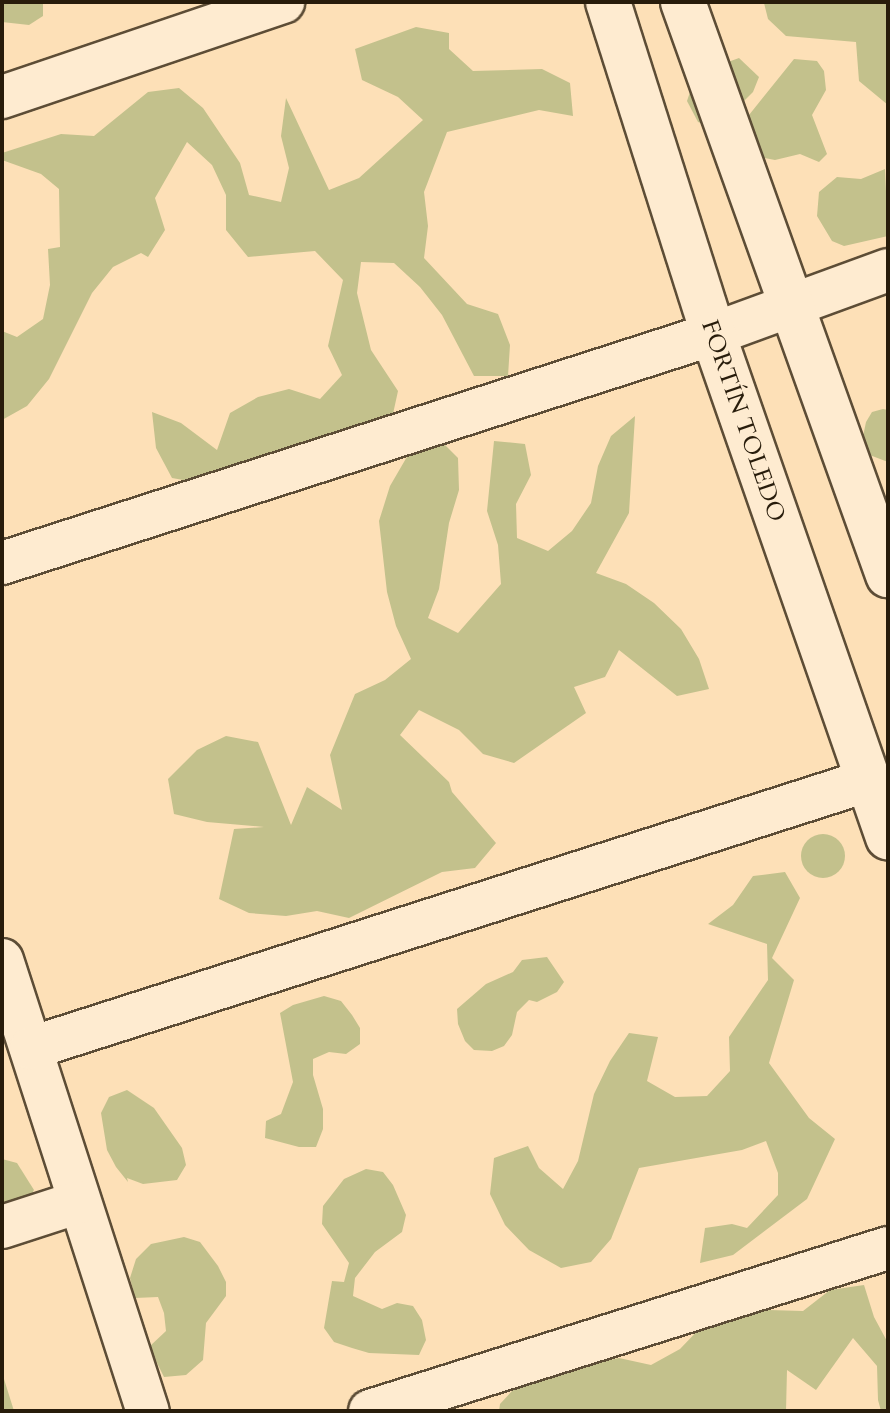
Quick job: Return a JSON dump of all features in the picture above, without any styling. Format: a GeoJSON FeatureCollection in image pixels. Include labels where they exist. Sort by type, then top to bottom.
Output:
{"type":"FeatureCollection","features":[{"type":"Feature","properties":{"kind":"street"},"geometry":{"type":"LineString","coordinates":[[2,97],[283,2]]}},
{"type":"Feature","properties":{"kind":"street","name":"FORTÍN TOLEDO"},"geometry":{"type":"LineString","coordinates":[[608,2],[713,334],[866,781],[887,830]]}},
{"type":"Feature","properties":{"kind":"street"},"geometry":{"type":"LineString","coordinates":[[683,2],[888,575]]}},
{"type":"Feature","properties":{"kind":"street"},"geometry":{"type":"LineString","coordinates":[[2,563],[713,334],[888,270]]}},
{"type":"Feature","properties":{"kind":"street"},"geometry":{"type":"LineString","coordinates":[[31,1048],[866,781]]}},
{"type":"Feature","properties":{"kind":"street"},"geometry":{"type":"LineString","coordinates":[[2,960],[148,1411]]}},
{"type":"Feature","properties":{"kind":"street"},"geometry":{"type":"LineString","coordinates":[[2,1227],[79,1202]]}},
{"type":"Feature","properties":{"kind":"street"},"geometry":{"type":"LineString","coordinates":[[370,1411],[888,1248]]}},
{"type":"Feature","properties":{"kind":"shaded area"},"geometry":{"type":"Polygon","coordinates":[[[2,2],[43,2],[43,16],[29,25],[2,22],[2,2]]]}},
{"type":"Feature","properties":{"kind":"shaded area"},"geometry":{"type":"Polygon","coordinates":[[[888,2],[888,105],[859,81],[856,42],[786,36],[768,19],[764,3],[888,2]]]}},
{"type":"Feature","properties":{"kind":"shaded area"},"geometry":{"type":"Polygon","coordinates":[[[416,27],[449,33],[449,49],[473,71],[542,69],[570,83],[573,116],[539,110],[447,132],[424,192],[428,226],[424,258],[467,304],[498,314],[510,345],[508,376],[474,376],[442,315],[420,287],[394,263],[361,262],[357,293],[371,350],[398,391],[391,423],[206,484],[172,478],[156,448],[152,412],[181,423],[217,450],[230,413],[258,397],[289,389],[320,399],[342,375],[328,346],[343,280],[315,251],[248,257],[226,230],[226,195],[212,165],[187,142],[155,198],[165,230],[148,257],[141,253],[113,267],[92,293],[49,379],[27,406],[2,420],[2,331],[17,337],[43,319],[50,285],[48,249],[60,247],[59,189],[41,174],[2,160],[2,153],[61,134],[94,136],[148,92],[179,88],[203,108],[240,163],[249,195],[281,202],[289,168],[281,136],[286,98],[329,190],[359,178],[423,120],[398,97],[362,80],[355,49],[416,27]]]}},
{"type":"Feature","properties":{"kind":"shaded area"},"geometry":{"type":"Polygon","coordinates":[[[739,58],[759,77],[753,92],[728,117],[709,126],[698,122],[687,101],[691,89],[728,62],[739,58]]]}},
{"type":"Feature","properties":{"kind":"shaded area"},"geometry":{"type":"Polygon","coordinates":[[[794,59],[817,61],[824,71],[826,90],[812,115],[827,154],[819,162],[800,154],[775,160],[749,155],[741,125],[794,59]]]}},
{"type":"Feature","properties":{"kind":"shaded area"},"geometry":{"type":"Polygon","coordinates":[[[885,169],[888,236],[844,246],[832,241],[817,216],[819,192],[837,177],[861,179],[885,169]]]}},
{"type":"Feature","properties":{"kind":"shaded area"},"geometry":{"type":"Polygon","coordinates":[[[888,410],[888,462],[867,454],[861,446],[866,422],[872,412],[888,410]]]}},
{"type":"Feature","properties":{"kind":"shaded area"},"geometry":{"type":"Polygon","coordinates":[[[635,416],[629,513],[596,573],[626,584],[654,603],[681,629],[699,659],[709,689],[677,696],[619,650],[605,677],[574,687],[586,713],[514,763],[483,754],[459,730],[419,710],[400,735],[449,782],[452,792],[496,843],[475,868],[442,872],[349,918],[317,911],[286,916],[249,913],[219,899],[234,829],[264,827],[207,822],[174,814],[168,779],[197,750],[226,736],[258,742],[291,825],[307,787],[342,810],[330,755],[355,694],[385,680],[411,659],[396,626],[387,592],[379,521],[390,486],[408,455],[436,436],[458,458],[459,490],[449,523],[439,589],[428,618],[458,633],[501,584],[498,545],[487,511],[494,441],[525,444],[531,475],[516,504],[517,538],[548,551],[572,531],[591,503],[598,466],[611,436],[635,416]]]}},
{"type":"Feature","properties":{"kind":"shaded area"},"geometry":{"type":"Polygon","coordinates":[[[823,834],[839,840],[845,856],[839,872],[823,878],[807,872],[801,856],[807,840],[823,834]]]}},
{"type":"Feature","properties":{"kind":"shaded area"},"geometry":{"type":"Polygon","coordinates":[[[785,872],[800,898],[772,958],[794,980],[769,1063],[809,1118],[835,1139],[807,1199],[733,1255],[700,1263],[705,1228],[732,1224],[747,1228],[778,1195],[778,1173],[766,1141],[742,1150],[639,1168],[611,1239],[591,1262],[561,1268],[529,1250],[505,1225],[490,1194],[494,1158],[528,1146],[539,1168],[563,1189],[578,1161],[594,1094],[610,1061],[629,1033],[658,1037],[647,1081],[675,1097],[707,1096],[730,1071],[729,1037],[768,980],[767,944],[708,924],[733,905],[753,876],[785,872]]]}},
{"type":"Feature","properties":{"kind":"shaded area"},"geometry":{"type":"Polygon","coordinates":[[[547,957],[564,982],[557,992],[537,1002],[529,1000],[517,1012],[512,1035],[504,1046],[492,1051],[474,1050],[465,1041],[458,1024],[457,1009],[486,984],[513,972],[522,960],[547,957]]]}},
{"type":"Feature","properties":{"kind":"shaded area"},"geometry":{"type":"Polygon","coordinates":[[[324,996],[341,1001],[352,1015],[360,1028],[360,1044],[346,1054],[329,1052],[313,1059],[313,1075],[323,1109],[323,1129],[316,1147],[299,1147],[265,1138],[266,1121],[281,1114],[293,1082],[280,1013],[293,1005],[324,996]]]}},
{"type":"Feature","properties":{"kind":"shaded area"},"geometry":{"type":"Polygon","coordinates":[[[127,1090],[154,1108],[182,1148],[186,1165],[177,1180],[143,1184],[127,1178],[128,1182],[116,1167],[107,1150],[101,1113],[109,1097],[127,1090]]]}},
{"type":"Feature","properties":{"kind":"shaded area"},"geometry":{"type":"Polygon","coordinates":[[[2,1159],[17,1163],[34,1190],[28,1201],[2,1215],[2,1159]]]}},
{"type":"Feature","properties":{"kind":"shaded area"},"geometry":{"type":"Polygon","coordinates":[[[366,1169],[383,1172],[393,1185],[406,1215],[402,1232],[375,1252],[355,1278],[353,1296],[382,1309],[397,1303],[413,1306],[422,1320],[426,1340],[419,1355],[369,1353],[334,1342],[324,1328],[332,1281],[344,1282],[349,1263],[322,1224],[323,1206],[344,1179],[366,1169]]]}},
{"type":"Feature","properties":{"kind":"shaded area"},"geometry":{"type":"Polygon","coordinates":[[[184,1237],[200,1242],[218,1266],[226,1282],[226,1296],[206,1323],[203,1360],[186,1375],[164,1377],[149,1347],[166,1331],[164,1313],[158,1297],[135,1298],[130,1278],[136,1259],[151,1244],[184,1237]]]}},
{"type":"Feature","properties":{"kind":"shaded area"},"geometry":{"type":"Polygon","coordinates":[[[864,1285],[874,1317],[888,1343],[888,1411],[881,1411],[878,1400],[877,1366],[853,1338],[816,1390],[787,1370],[786,1411],[499,1411],[500,1404],[524,1378],[619,1358],[651,1365],[680,1349],[703,1325],[769,1310],[803,1311],[830,1290],[864,1285]]]}},
{"type":"Feature","properties":{"kind":"shaded area"},"geometry":{"type":"Polygon","coordinates":[[[2,1308],[4,1379],[14,1411],[2,1411],[2,1308]]]}}]}
